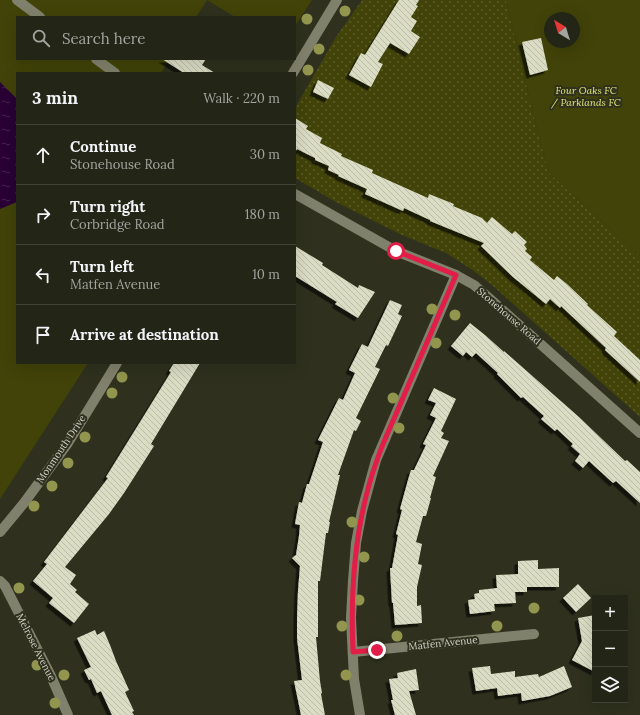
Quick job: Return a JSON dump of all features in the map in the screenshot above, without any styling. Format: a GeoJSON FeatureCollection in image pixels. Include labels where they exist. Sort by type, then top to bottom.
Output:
{"type":"FeatureCollection","features":[{"type":"Feature","properties":{"kind":"street"},"geometry":{"type":"LineString","coordinates":[[16,0],[39,16]]}},
{"type":"Feature","properties":{"kind":"street"},"geometry":{"type":"LineString","coordinates":[[293,72],[337,0]]}},
{"type":"Feature","properties":{"kind":"street"},"geometry":{"type":"LineString","coordinates":[[97,60],[114,72]]}},
{"type":"Feature","properties":{"kind":"street","name":"Stonehouse Road"},"geometry":{"type":"LineString","coordinates":[[296,195],[396,251],[456,275],[474,285],[640,433]]}},
{"type":"Feature","properties":{"kind":"street"},"geometry":{"type":"LineString","coordinates":[[360,715],[354,679],[351,618],[356,543],[362,511],[376,460],[456,275]]}},
{"type":"Feature","properties":{"kind":"street","name":"Monmouth Drive"},"geometry":{"type":"LineString","coordinates":[[0,532],[24,503],[68,442],[116,364]]}},
{"type":"Feature","properties":{"kind":"street","name":"Melrose Avenue"},"geometry":{"type":"LineString","coordinates":[[0,582],[5,586],[50,674],[68,715]]}},
{"type":"Feature","properties":{"kind":"street","name":"Matfen Avenue"},"geometry":{"type":"LineString","coordinates":[[353,652],[534,634]]}},
{"type":"Feature","properties":{"kind":"green space"},"geometry":{"type":"Polygon","coordinates":[[[0,0],[207,0],[197,16],[16,16],[16,60],[169,60],[162,72],[16,72],[16,364],[87,364],[0,499],[0,0]]]}},
{"type":"Feature","properties":{"kind":"green space"},"geometry":{"type":"Polygon","coordinates":[[[207,0],[312,0],[296,24],[296,16],[233,16],[207,0]]]}},
{"type":"Feature","properties":{"kind":"green space"},"geometry":{"type":"Polygon","coordinates":[[[362,0],[506,0],[549,173],[640,256],[640,417],[493,286],[474,271],[446,253],[402,235],[336,202],[296,179],[296,106],[336,37],[362,0]]]}},
{"type":"Feature","properties":{"kind":"green space","name":"Four Oaks FC / Parklands FC"},"geometry":{"type":"Polygon","coordinates":[[[506,0],[640,0],[640,256],[549,173],[506,0]]]}},
{"type":"Feature","properties":{"kind":"water"},"geometry":{"type":"Polygon","coordinates":[[[0,82],[16,98],[16,202],[0,209],[0,82]]]}},
{"type":"Feature","properties":{"kind":"building"},"geometry":{"type":"Polygon","coordinates":[[[399,0],[419,0],[416,5],[418,6],[411,17],[417,21],[411,31],[420,37],[409,54],[390,43],[378,62],[383,64],[371,87],[349,75],[361,53],[365,55],[399,0]]]}},
{"type":"Feature","properties":{"kind":"building"},"geometry":{"type":"Polygon","coordinates":[[[541,38],[548,70],[530,75],[522,42],[541,38]]]}},
{"type":"Feature","properties":{"kind":"building"},"geometry":{"type":"Polygon","coordinates":[[[164,60],[205,60],[202,65],[213,72],[182,72],[164,60]]]}},
{"type":"Feature","properties":{"kind":"building"},"geometry":{"type":"Polygon","coordinates":[[[318,80],[334,88],[328,99],[313,92],[318,80]]]}},
{"type":"Feature","properties":{"kind":"building"},"geometry":{"type":"Polygon","coordinates":[[[296,119],[308,126],[306,129],[322,138],[320,143],[342,154],[341,156],[373,170],[372,173],[428,198],[429,194],[454,204],[453,206],[482,218],[487,223],[492,217],[512,234],[515,231],[527,242],[524,245],[527,249],[525,251],[532,257],[530,260],[554,280],[557,276],[567,284],[588,304],[587,305],[617,332],[614,336],[640,360],[640,382],[605,350],[606,348],[561,306],[560,308],[550,299],[546,304],[513,277],[481,246],[484,243],[430,221],[404,208],[403,211],[365,194],[367,189],[338,176],[339,175],[328,170],[329,166],[315,160],[315,158],[297,149],[296,150],[296,119]]]}},
{"type":"Feature","properties":{"kind":"building"},"geometry":{"type":"Polygon","coordinates":[[[296,247],[323,263],[322,265],[358,288],[359,285],[375,292],[358,318],[335,304],[337,302],[296,277],[296,247]]]}},
{"type":"Feature","properties":{"kind":"building"},"geometry":{"type":"Polygon","coordinates":[[[390,300],[402,305],[398,314],[402,316],[388,346],[386,345],[375,367],[380,369],[356,418],[361,421],[356,431],[354,430],[338,475],[340,475],[329,522],[328,533],[326,533],[320,581],[318,581],[318,637],[316,637],[321,694],[325,715],[301,715],[294,681],[302,680],[297,638],[300,566],[292,558],[296,555],[299,536],[300,525],[295,524],[299,502],[302,503],[307,484],[309,484],[323,442],[318,440],[339,398],[343,400],[355,373],[349,370],[362,344],[368,347],[390,300]]]}},
{"type":"Feature","properties":{"kind":"building"},"geometry":{"type":"Polygon","coordinates":[[[470,323],[579,417],[625,461],[627,460],[640,472],[640,503],[616,481],[613,483],[589,461],[583,468],[575,461],[580,454],[571,446],[573,444],[557,429],[555,431],[541,419],[544,416],[523,397],[521,398],[497,374],[498,373],[476,353],[472,357],[466,352],[463,356],[451,346],[470,323]]]}},
{"type":"Feature","properties":{"kind":"building"},"geometry":{"type":"Polygon","coordinates":[[[173,364],[199,364],[151,444],[154,446],[124,493],[109,514],[65,567],[76,575],[70,584],[77,590],[75,592],[89,604],[74,623],[49,603],[53,598],[33,581],[47,564],[44,562],[108,478],[106,477],[171,372],[169,371],[173,364]]]}},
{"type":"Feature","properties":{"kind":"building"},"geometry":{"type":"Polygon","coordinates":[[[434,388],[456,399],[441,431],[444,433],[441,438],[449,441],[433,476],[436,477],[431,498],[426,516],[423,516],[416,542],[422,544],[418,564],[422,565],[417,587],[417,606],[421,605],[422,623],[395,625],[390,568],[392,568],[398,535],[396,534],[402,510],[400,509],[411,470],[414,470],[426,445],[423,444],[436,418],[430,415],[436,403],[428,400],[434,388]]]}},
{"type":"Feature","properties":{"kind":"building"},"geometry":{"type":"Polygon","coordinates":[[[538,560],[538,569],[559,568],[559,587],[527,587],[527,592],[515,592],[516,603],[494,604],[495,611],[470,614],[468,600],[475,599],[474,594],[479,593],[479,590],[497,588],[496,575],[518,574],[518,561],[538,560]]]}},
{"type":"Feature","properties":{"kind":"building"},"geometry":{"type":"Polygon","coordinates":[[[578,584],[591,598],[576,612],[563,598],[578,584]]]}},
{"type":"Feature","properties":{"kind":"building"},"geometry":{"type":"Polygon","coordinates":[[[592,616],[592,670],[572,660],[582,641],[578,618],[592,616]]]}},
{"type":"Feature","properties":{"kind":"building"},"geometry":{"type":"Polygon","coordinates":[[[95,630],[97,635],[104,631],[129,690],[125,692],[134,711],[132,712],[134,715],[112,715],[101,691],[97,693],[91,679],[89,680],[84,670],[91,667],[77,638],[95,630]]]}},
{"type":"Feature","properties":{"kind":"building"},"geometry":{"type":"Polygon","coordinates":[[[490,666],[491,674],[515,671],[515,677],[538,674],[539,677],[564,666],[572,687],[550,696],[522,701],[521,693],[498,696],[497,688],[476,691],[472,668],[490,666]]]}},
{"type":"Feature","properties":{"kind":"building"},"geometry":{"type":"Polygon","coordinates":[[[416,669],[419,690],[409,691],[416,715],[395,715],[391,700],[393,700],[389,679],[398,678],[397,673],[416,669]]]}},
{"type":"Feature","properties":{"kind":"route"},"geometry":{"type":"LineString","coordinates":[[377,650],[353,652],[351,618],[353,581],[356,543],[362,511],[376,460],[456,275],[396,251]]}}]}
